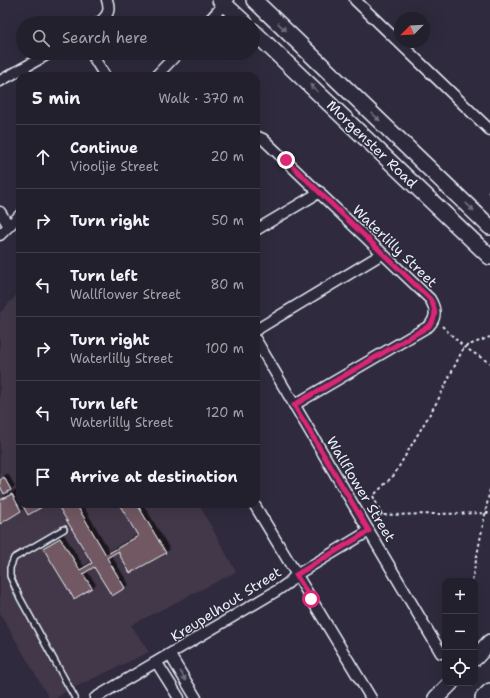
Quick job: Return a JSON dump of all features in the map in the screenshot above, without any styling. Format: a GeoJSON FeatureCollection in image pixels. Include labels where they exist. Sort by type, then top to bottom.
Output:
{"type":"FeatureCollection","features":[{"type":"Feature","properties":{"kind":"main road","name":"Morgenster Road"},"geometry":{"type":"LineString","coordinates":[[254,0],[490,227]]}},
{"type":"Feature","properties":{"kind":"main road"},"geometry":{"type":"LineString","coordinates":[[224,1],[238,16]]}},
{"type":"Feature","properties":{"kind":"main road","name":"Morgenster Road"},"geometry":{"type":"LineString","coordinates":[[260,38],[490,257]]}},
{"type":"Feature","properties":{"kind":"main road"},"geometry":{"type":"LineString","coordinates":[[478,655],[490,642]]}},
{"type":"Feature","properties":{"kind":"main road"},"geometry":{"type":"LineString","coordinates":[[436,698],[448,686]]}},
{"type":"Feature","properties":{"kind":"main road"},"geometry":{"type":"LineString","coordinates":[[483,698],[490,691]]}},
{"type":"Feature","properties":{"kind":"street"},"geometry":{"type":"LineString","coordinates":[[106,16],[109,6],[107,0]]}},
{"type":"Feature","properties":{"kind":"street"},"geometry":{"type":"LineString","coordinates":[[356,0],[490,130]]}},
{"type":"Feature","properties":{"kind":"street"},"geometry":{"type":"LineString","coordinates":[[212,16],[224,1]]}},
{"type":"Feature","properties":{"kind":"street"},"geometry":{"type":"LineString","coordinates":[[16,72],[38,60]]}},
{"type":"Feature","properties":{"kind":"street"},"geometry":{"type":"LineString","coordinates":[[95,60],[103,72]]}},
{"type":"Feature","properties":{"kind":"street"},"geometry":{"type":"LineString","coordinates":[[160,72],[171,60]]}},
{"type":"Feature","properties":{"kind":"street"},"geometry":{"type":"LineString","coordinates":[[0,81],[16,72]]}},
{"type":"Feature","properties":{"kind":"street","name":"Waterlilly Street"},"geometry":{"type":"LineString","coordinates":[[260,138],[320,192],[382,254],[430,299],[434,305],[435,320]]}},
{"type":"Feature","properties":{"kind":"street"},"geometry":{"type":"LineString","coordinates":[[260,228],[320,192]]}},
{"type":"Feature","properties":{"kind":"street"},"geometry":{"type":"LineString","coordinates":[[0,212],[8,226]]}},
{"type":"Feature","properties":{"kind":"street"},"geometry":{"type":"LineString","coordinates":[[0,236],[16,219]]}},
{"type":"Feature","properties":{"kind":"street"},"geometry":{"type":"LineString","coordinates":[[260,328],[382,254]]}},
{"type":"Feature","properties":{"kind":"street"},"geometry":{"type":"LineString","coordinates":[[294,405],[429,326],[435,320]]}},
{"type":"Feature","properties":{"kind":"street","name":"Wallflower Street"},"geometry":{"type":"LineString","coordinates":[[260,347],[441,653]]}},
{"type":"Feature","properties":{"kind":"street"},"geometry":{"type":"LineString","coordinates":[[256,508],[371,698]]}},
{"type":"Feature","properties":{"kind":"street","name":"Kreupelhout Street"},"geometry":{"type":"LineString","coordinates":[[95,698],[157,663],[278,590],[296,575],[369,531]]}},
{"type":"Feature","properties":{"kind":"street"},"geometry":{"type":"LineString","coordinates":[[170,655],[196,698]]}},
{"type":"Feature","properties":{"kind":"street"},"geometry":{"type":"LineString","coordinates":[[157,663],[179,698]]}},
{"type":"Feature","properties":{"kind":"lane"},"geometry":{"type":"LineString","coordinates":[[64,529],[14,558],[10,568],[10,576],[20,598],[75,698]]}},
{"type":"Feature","properties":{"kind":"path"},"geometry":{"type":"LineString","coordinates":[[435,320],[464,347],[490,363]]}},
{"type":"Feature","properties":{"kind":"path"},"geometry":{"type":"LineString","coordinates":[[490,337],[464,347],[438,400],[394,475],[373,496],[382,515],[490,513]]}},
{"type":"Feature","properties":{"kind":"path"},"geometry":{"type":"LineString","coordinates":[[473,578],[489,502],[490,489]]}},
{"type":"Feature","properties":{"kind":"shaded area"},"geometry":{"type":"Polygon","coordinates":[[[16,295],[16,508],[201,508],[236,572],[131,625],[149,652],[65,692],[56,698],[49,698],[0,613],[0,313],[16,295]]]}},
{"type":"Feature","properties":{"kind":"building"},"geometry":{"type":"Polygon","coordinates":[[[4,477],[11,490],[4,494],[0,486],[0,480],[4,477]]]}},
{"type":"Feature","properties":{"kind":"building"},"geometry":{"type":"Polygon","coordinates":[[[12,494],[16,502],[16,508],[19,508],[21,511],[0,524],[0,500],[12,494]]]}},
{"type":"Feature","properties":{"kind":"building"},"geometry":{"type":"Polygon","coordinates":[[[24,508],[40,508],[28,515],[24,508]]]}},
{"type":"Feature","properties":{"kind":"building"},"geometry":{"type":"Polygon","coordinates":[[[59,508],[78,508],[106,555],[138,536],[121,508],[139,508],[166,553],[130,573],[119,554],[119,551],[107,558],[125,588],[112,596],[94,567],[83,574],[92,588],[74,599],[43,548],[60,538],[80,570],[92,563],[59,508]]]}},
{"type":"Feature","properties":{"kind":"route"},"geometry":{"type":"LineString","coordinates":[[286,160],[430,299],[434,305],[435,313],[435,320],[429,326],[294,405],[369,531],[296,575],[311,599]]}}]}
